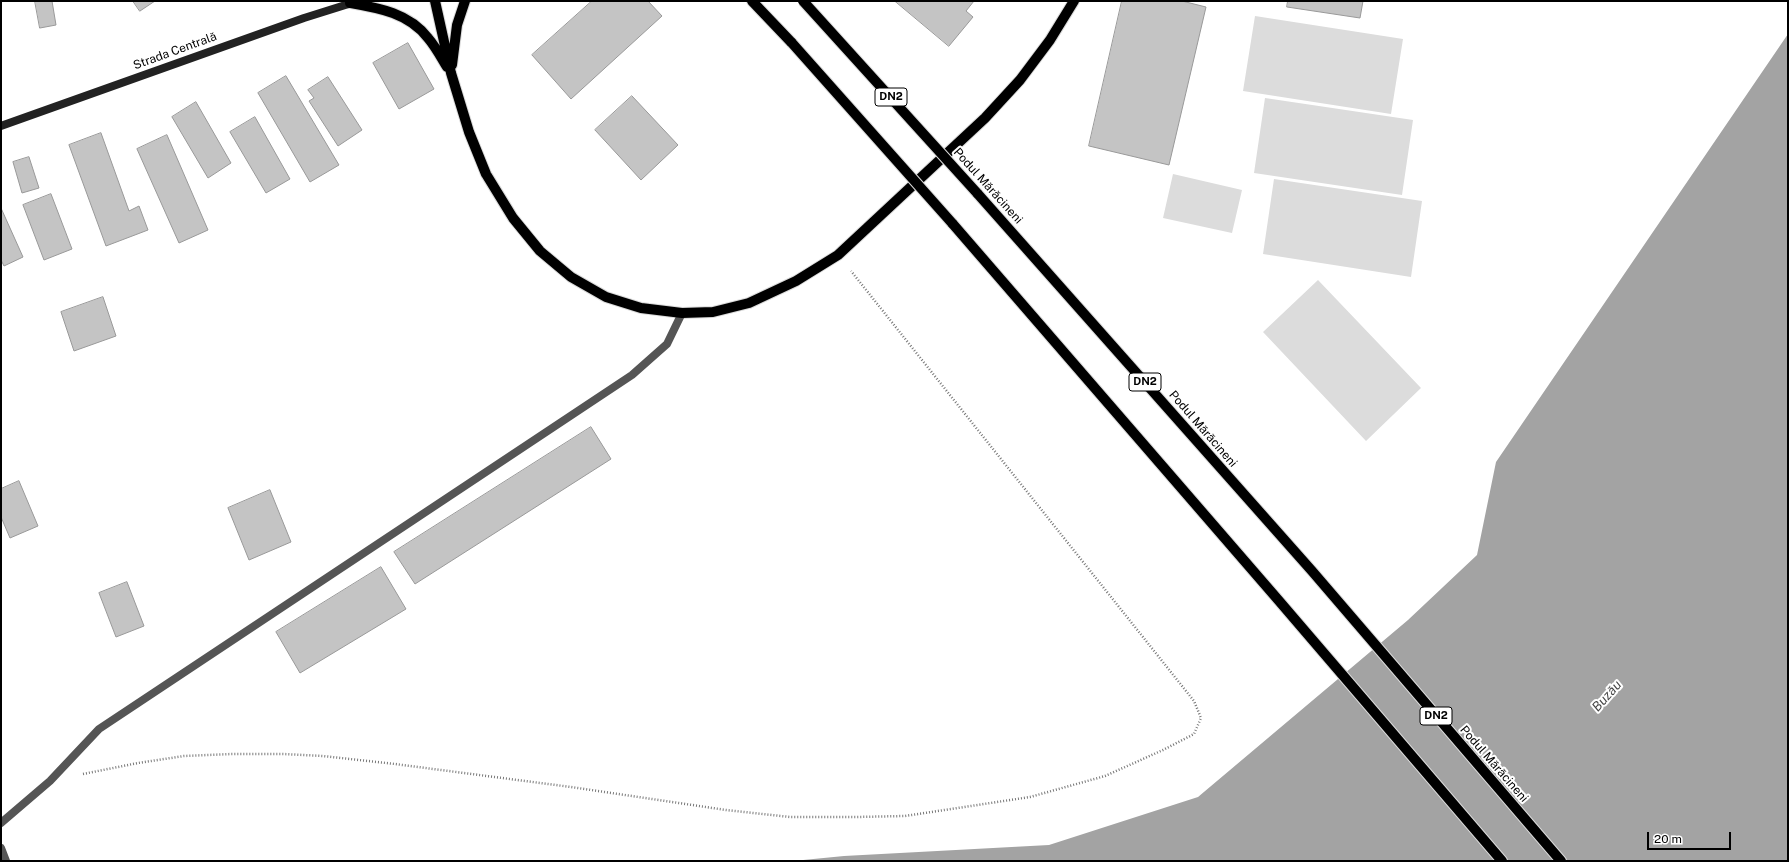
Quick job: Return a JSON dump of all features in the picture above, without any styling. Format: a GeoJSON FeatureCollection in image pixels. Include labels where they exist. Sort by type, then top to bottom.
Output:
{"type":"FeatureCollection","features":[{"type":"Feature","properties":{"kind":"main road"},"geometry":{"type":"LineString","coordinates":[[435,1],[451,73],[469,132],[486,174],[513,218],[540,251],[571,277],[606,297],[641,308],[682,313],[713,312],[749,303],[796,281],[838,255],[985,118],[1020,80],[1050,40],[1074,1]]}},
{"type":"Feature","properties":{"kind":"main road"},"geometry":{"type":"LineString","coordinates":[[451,73],[457,25],[465,1]]}},
{"type":"Feature","properties":{"kind":"main road"},"geometry":{"type":"LineString","coordinates":[[752,1],[797,49],[957,229],[1502,861]]}},
{"type":"Feature","properties":{"kind":"main road","name":"Podul Mărăcineni"},"geometry":{"type":"LineString","coordinates":[[803,1],[983,199],[1312,571],[1561,861]]}},
{"type":"Feature","properties":{"kind":"main road"},"geometry":{"type":"LineString","coordinates":[[354,2],[386,10],[409,21],[428,37],[451,73]]}},
{"type":"Feature","properties":{"kind":"main road","name":"Strada Centrală"},"geometry":{"type":"LineString","coordinates":[[1,126],[304,18],[354,2]]}},
{"type":"Feature","properties":{"kind":"street"},"geometry":{"type":"LineString","coordinates":[[1,823],[50,781],[98,729],[632,375],[667,344],[682,313]]}},
{"type":"Feature","properties":{"kind":"street"},"geometry":{"type":"LineString","coordinates":[[1,848],[6,861]]}},
{"type":"Feature","properties":{"kind":"path"},"geometry":{"type":"LineString","coordinates":[[50,781],[138,763],[184,756],[283,754],[323,756],[395,764],[571,787],[726,810],[790,817],[898,816],[951,810],[1037,795],[1105,776],[1163,750],[1194,734],[1201,718],[1194,702],[838,255]]}},
{"type":"Feature","properties":{"kind":"shaded area"},"geometry":{"type":"Polygon","coordinates":[[[1255,16],[1403,39],[1391,114],[1243,91],[1255,16]]]}},
{"type":"Feature","properties":{"kind":"shaded area"},"geometry":{"type":"Polygon","coordinates":[[[1265,98],[1413,120],[1402,195],[1254,173],[1265,98]]]}},
{"type":"Feature","properties":{"kind":"shaded area"},"geometry":{"type":"Polygon","coordinates":[[[1173,174],[1242,190],[1232,233],[1163,218],[1173,174]]]}},
{"type":"Feature","properties":{"kind":"shaded area"},"geometry":{"type":"Polygon","coordinates":[[[1274,179],[1422,201],[1411,277],[1263,254],[1274,179]]]}},
{"type":"Feature","properties":{"kind":"shaded area"},"geometry":{"type":"Polygon","coordinates":[[[1318,280],[1421,388],[1366,441],[1263,332],[1318,280]]]}},
{"type":"Feature","properties":{"kind":"water","name":"Buzău"},"geometry":{"type":"Polygon","coordinates":[[[1788,34],[1788,861],[793,861],[844,856],[1049,845],[1198,797],[1408,620],[1477,555],[1496,462],[1788,34]]]}},
{"type":"Feature","properties":{"kind":"building"},"geometry":{"type":"Polygon","coordinates":[[[35,1],[52,1],[56,25],[40,28],[35,1]]]}},
{"type":"Feature","properties":{"kind":"building"},"geometry":{"type":"Polygon","coordinates":[[[133,1],[155,1],[140,11],[133,1]]]}},
{"type":"Feature","properties":{"kind":"building"},"geometry":{"type":"Polygon","coordinates":[[[592,1],[648,1],[662,16],[571,99],[532,55],[592,1]]]}},
{"type":"Feature","properties":{"kind":"building"},"geometry":{"type":"Polygon","coordinates":[[[895,1],[974,1],[966,11],[973,17],[949,46],[895,1]]]}},
{"type":"Feature","properties":{"kind":"building"},"geometry":{"type":"Polygon","coordinates":[[[1122,1],[1182,1],[1206,7],[1169,165],[1089,146],[1122,1]]]}},
{"type":"Feature","properties":{"kind":"building"},"geometry":{"type":"Polygon","coordinates":[[[1288,1],[1363,1],[1360,18],[1287,7],[1288,1]]]}},
{"type":"Feature","properties":{"kind":"building"},"geometry":{"type":"Polygon","coordinates":[[[408,43],[434,89],[399,109],[373,63],[408,43]]]}},
{"type":"Feature","properties":{"kind":"building"},"geometry":{"type":"Polygon","coordinates":[[[286,76],[339,165],[310,182],[258,93],[286,76]]]}},
{"type":"Feature","properties":{"kind":"building"},"geometry":{"type":"Polygon","coordinates":[[[328,77],[362,130],[338,146],[309,101],[314,98],[308,90],[328,77]]]}},
{"type":"Feature","properties":{"kind":"building"},"geometry":{"type":"Polygon","coordinates":[[[632,96],[678,145],[641,180],[595,130],[632,96]]]}},
{"type":"Feature","properties":{"kind":"building"},"geometry":{"type":"Polygon","coordinates":[[[196,102],[231,163],[208,178],[172,117],[196,102]]]}},
{"type":"Feature","properties":{"kind":"building"},"geometry":{"type":"Polygon","coordinates":[[[255,117],[290,179],[266,193],[230,132],[255,117]]]}},
{"type":"Feature","properties":{"kind":"building"},"geometry":{"type":"Polygon","coordinates":[[[101,133],[129,211],[139,206],[148,230],[106,246],[69,145],[101,133]]]}},
{"type":"Feature","properties":{"kind":"building"},"geometry":{"type":"Polygon","coordinates":[[[167,135],[208,230],[179,243],[137,149],[167,135]]]}},
{"type":"Feature","properties":{"kind":"building"},"geometry":{"type":"Polygon","coordinates":[[[29,157],[39,188],[22,193],[13,162],[29,157]]]}},
{"type":"Feature","properties":{"kind":"building"},"geometry":{"type":"Polygon","coordinates":[[[51,194],[72,249],[44,260],[23,205],[51,194]]]}},
{"type":"Feature","properties":{"kind":"building"},"geometry":{"type":"Polygon","coordinates":[[[1,208],[23,257],[4,266],[1,260],[1,208]]]}},
{"type":"Feature","properties":{"kind":"building"},"geometry":{"type":"Polygon","coordinates":[[[103,297],[116,336],[74,351],[61,312],[103,297]]]}},
{"type":"Feature","properties":{"kind":"building"},"geometry":{"type":"Polygon","coordinates":[[[591,427],[611,459],[415,584],[394,552],[591,427]]]}},
{"type":"Feature","properties":{"kind":"building"},"geometry":{"type":"Polygon","coordinates":[[[19,481],[38,526],[10,538],[1,517],[1,489],[19,481]]]}},
{"type":"Feature","properties":{"kind":"building"},"geometry":{"type":"Polygon","coordinates":[[[270,490],[291,542],[249,560],[228,508],[270,490]]]}},
{"type":"Feature","properties":{"kind":"building"},"geometry":{"type":"Polygon","coordinates":[[[381,567],[406,609],[300,673],[276,632],[381,567]]]}},
{"type":"Feature","properties":{"kind":"building"},"geometry":{"type":"Polygon","coordinates":[[[127,582],[144,626],[116,637],[99,593],[127,582]]]}}]}
